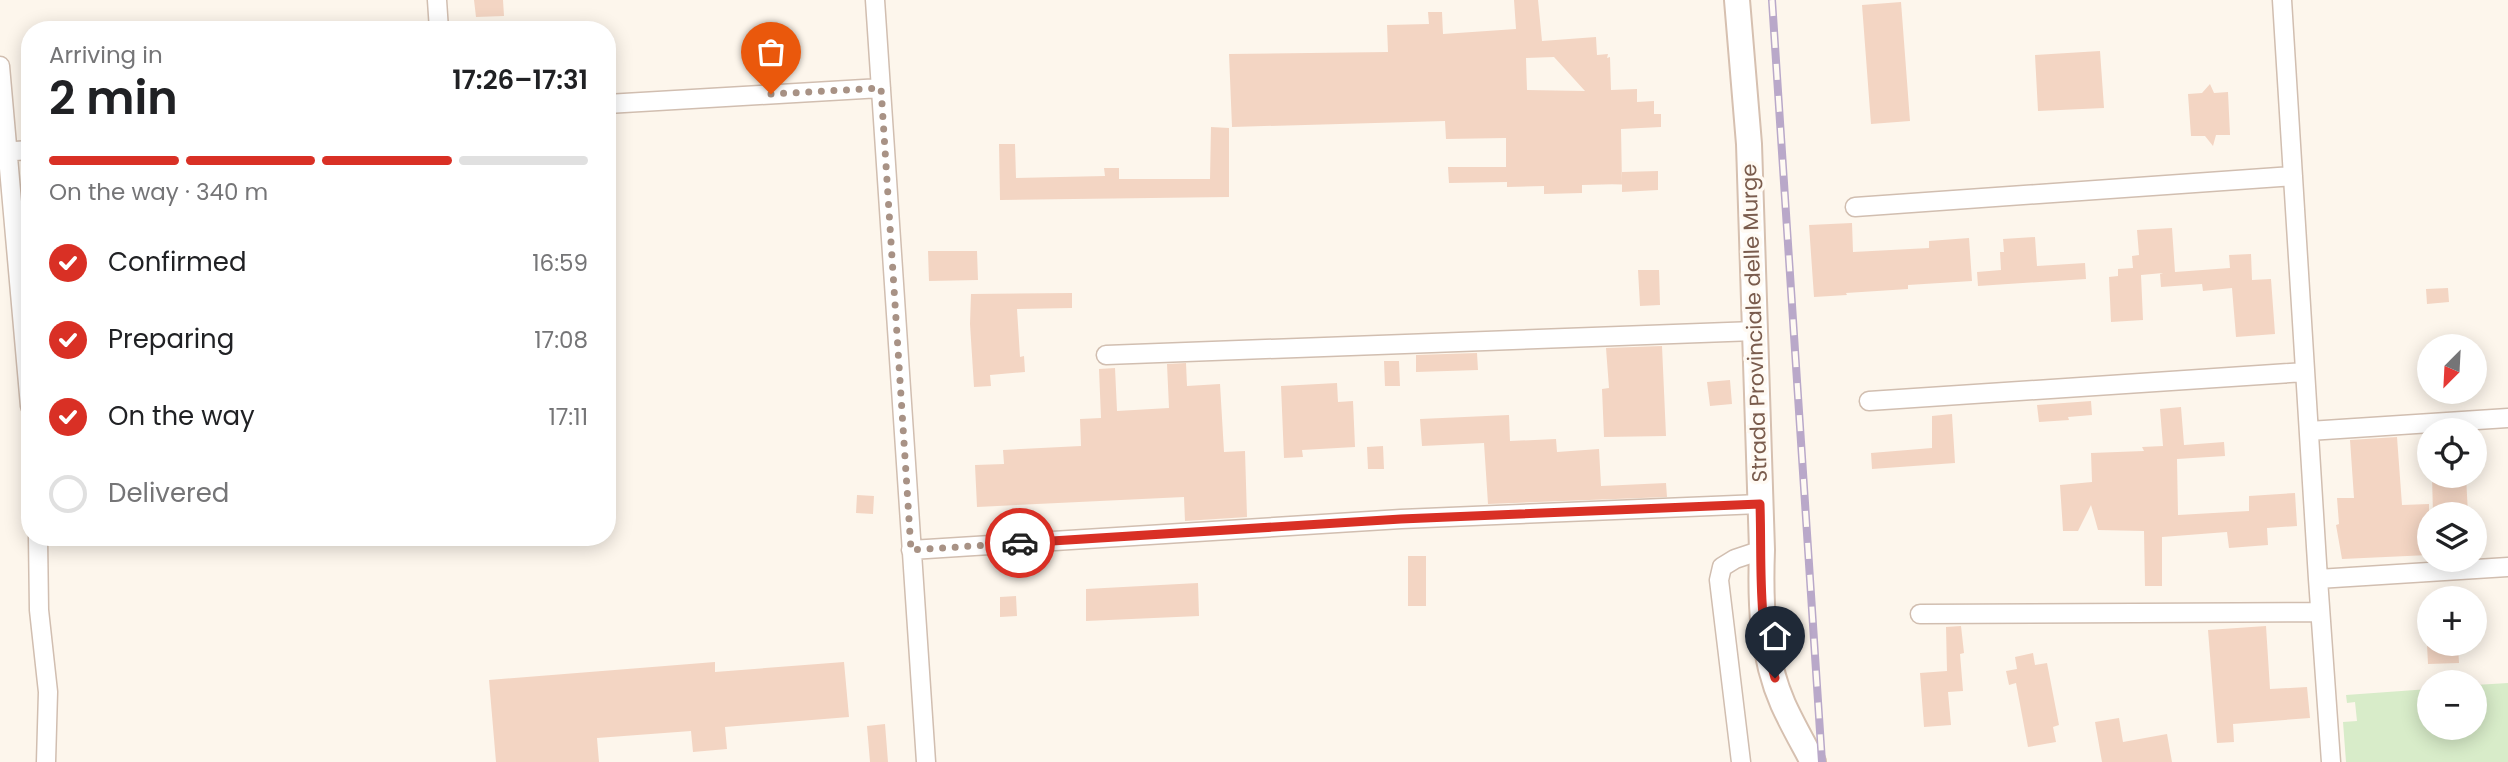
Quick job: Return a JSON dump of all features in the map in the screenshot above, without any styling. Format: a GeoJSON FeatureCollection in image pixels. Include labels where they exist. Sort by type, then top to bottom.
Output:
{"type":"FeatureCollection","features":[{"type":"Feature","properties":{"kind":"main road","name":"Strada Provinciale delle Murge"},"geometry":{"type":"LineString","coordinates":[[1737,0],[1749,144],[1762,550],[1760,594],[1767,652],[1783,704],[1813,762]]}},
{"type":"Feature","properties":{"kind":"street"},"geometry":{"type":"LineString","coordinates":[[437,0],[438,21]]}},
{"type":"Feature","properties":{"kind":"street"},"geometry":{"type":"LineString","coordinates":[[875,0],[926,762]]}},
{"type":"Feature","properties":{"kind":"street"},"geometry":{"type":"LineString","coordinates":[[2282,0],[2331,762]]}},
{"type":"Feature","properties":{"kind":"street"},"geometry":{"type":"LineString","coordinates":[[0,66],[3,152],[21,295]]}},
{"type":"Feature","properties":{"kind":"street"},"geometry":{"type":"LineString","coordinates":[[616,103],[881,88]]}},
{"type":"Feature","properties":{"kind":"street"},"geometry":{"type":"LineString","coordinates":[[3,152],[21,151]]}},
{"type":"Feature","properties":{"kind":"street"},"geometry":{"type":"LineString","coordinates":[[1855,207],[2293,176]]}},
{"type":"Feature","properties":{"kind":"street"},"geometry":{"type":"LineString","coordinates":[[1106,355],[1755,331]]}},
{"type":"Feature","properties":{"kind":"street"},"geometry":{"type":"LineString","coordinates":[[1869,401],[2305,372]]}},
{"type":"Feature","properties":{"kind":"street"},"geometry":{"type":"LineString","coordinates":[[2309,431],[2508,418]]}},
{"type":"Feature","properties":{"kind":"street"},"geometry":{"type":"LineString","coordinates":[[911,550],[1401,519],[1760,504]]}},
{"type":"Feature","properties":{"kind":"street"},"geometry":{"type":"LineString","coordinates":[[38,546],[39,610],[48,692],[46,762]]}},
{"type":"Feature","properties":{"kind":"street"},"geometry":{"type":"LineString","coordinates":[[1741,762],[1718,580],[1722,567],[1735,559],[1762,550]]}},
{"type":"Feature","properties":{"kind":"street"},"geometry":{"type":"LineString","coordinates":[[2318,579],[2508,567]]}},
{"type":"Feature","properties":{"kind":"street"},"geometry":{"type":"LineString","coordinates":[[1920,614],[2320,612]]}},
{"type":"Feature","properties":{"kind":"green space"},"geometry":{"type":"Polygon","coordinates":[[[2508,683],[2508,762],[2346,762],[2343,722],[2357,721],[2355,702],[2347,703],[2346,695],[2417,690],[2417,740],[2487,740],[2487,684],[2508,683]]]}},
{"type":"Feature","properties":{"kind":"building"},"geometry":{"type":"Polygon","coordinates":[[[474,0],[503,0],[504,16],[476,17],[474,0]]]}},
{"type":"Feature","properties":{"kind":"building"},"geometry":{"type":"Polygon","coordinates":[[[1514,0],[1538,0],[1542,41],[1596,37],[1597,55],[1608,54],[1607,58],[1610,57],[1611,90],[1637,89],[1637,102],[1654,101],[1654,114],[1661,114],[1661,127],[1621,129],[1622,184],[1582,185],[1582,193],[1544,194],[1544,186],[1507,187],[1507,182],[1449,183],[1448,167],[1506,167],[1506,138],[1446,139],[1445,121],[1232,127],[1229,54],[1388,52],[1387,25],[1429,24],[1428,12],[1442,12],[1443,34],[1516,29],[1514,0]],[[1554,57],[1526,58],[1527,90],[1585,91],[1554,57]]]}},
{"type":"Feature","properties":{"kind":"building"},"geometry":{"type":"Polygon","coordinates":[[[1901,2],[1910,121],[1871,124],[1862,5],[1901,2]]]}},
{"type":"Feature","properties":{"kind":"building"},"geometry":{"type":"Polygon","coordinates":[[[2100,51],[2104,108],[2038,111],[2035,55],[2100,51]]]}},
{"type":"Feature","properties":{"kind":"building"},"geometry":{"type":"Polygon","coordinates":[[[2210,84],[2214,93],[2228,92],[2230,135],[2216,135],[2213,146],[2205,136],[2191,136],[2188,94],[2202,93],[2210,84]]]}},
{"type":"Feature","properties":{"kind":"building"},"geometry":{"type":"Polygon","coordinates":[[[1211,127],[1229,128],[1229,197],[1000,200],[999,144],[1015,144],[1016,178],[1105,176],[1104,168],[1119,168],[1119,179],[1210,179],[1211,127]]]}},
{"type":"Feature","properties":{"kind":"building"},"geometry":{"type":"Polygon","coordinates":[[[1658,171],[1658,190],[1622,192],[1622,172],[1658,171]]]}},
{"type":"Feature","properties":{"kind":"building"},"geometry":{"type":"Polygon","coordinates":[[[1852,223],[1853,252],[1929,248],[1929,241],[1969,238],[1972,281],[1908,285],[1908,289],[1814,297],[1809,225],[1852,223]]]}},
{"type":"Feature","properties":{"kind":"building"},"geometry":{"type":"Polygon","coordinates":[[[2172,228],[2175,272],[2230,268],[2229,255],[2251,254],[2252,280],[2271,279],[2275,334],[2236,337],[2232,288],[2203,291],[2202,284],[2161,287],[2160,274],[2163,273],[2141,275],[2143,320],[2111,322],[2109,277],[2118,276],[2118,269],[2133,268],[2132,256],[2139,255],[2137,230],[2172,228]]]}},
{"type":"Feature","properties":{"kind":"building"},"geometry":{"type":"Polygon","coordinates":[[[2035,237],[2037,266],[2085,263],[2086,279],[1978,286],[1977,272],[2001,270],[2000,252],[2004,252],[2003,239],[2035,237]]]}},
{"type":"Feature","properties":{"kind":"building"},"geometry":{"type":"Polygon","coordinates":[[[928,251],[977,251],[978,280],[929,281],[928,251]]]}},
{"type":"Feature","properties":{"kind":"building"},"geometry":{"type":"Polygon","coordinates":[[[1638,270],[1659,270],[1660,305],[1640,306],[1638,270]]]}},
{"type":"Feature","properties":{"kind":"building"},"geometry":{"type":"Polygon","coordinates":[[[2448,288],[2449,302],[2427,304],[2426,289],[2448,288]]]}},
{"type":"Feature","properties":{"kind":"building"},"geometry":{"type":"Polygon","coordinates":[[[1072,293],[1072,308],[1017,309],[1020,357],[1024,356],[1025,372],[990,375],[991,386],[974,387],[971,294],[1072,293]]]}},
{"type":"Feature","properties":{"kind":"building"},"geometry":{"type":"Polygon","coordinates":[[[1662,346],[1666,436],[1604,437],[1602,389],[1609,388],[1606,348],[1662,346]]]}},
{"type":"Feature","properties":{"kind":"building"},"geometry":{"type":"Polygon","coordinates":[[[1477,353],[1478,370],[1416,372],[1416,355],[1477,353]]]}},
{"type":"Feature","properties":{"kind":"building"},"geometry":{"type":"Polygon","coordinates":[[[1384,361],[1399,361],[1400,386],[1385,386],[1384,361]]]}},
{"type":"Feature","properties":{"kind":"building"},"geometry":{"type":"Polygon","coordinates":[[[1186,363],[1187,386],[1220,384],[1224,452],[1245,451],[1247,517],[1185,521],[1184,497],[977,507],[975,465],[1004,464],[1003,450],[1081,446],[1080,419],[1101,418],[1099,369],[1115,368],[1117,411],[1169,408],[1167,364],[1186,363]]]}},
{"type":"Feature","properties":{"kind":"building"},"geometry":{"type":"Polygon","coordinates":[[[1730,380],[1732,404],[1710,406],[1707,382],[1730,380]]]}},
{"type":"Feature","properties":{"kind":"building"},"geometry":{"type":"Polygon","coordinates":[[[1337,383],[1338,402],[1353,401],[1355,447],[1302,450],[1303,457],[1284,458],[1281,386],[1337,383]]]}},
{"type":"Feature","properties":{"kind":"building"},"geometry":{"type":"Polygon","coordinates":[[[2091,401],[2092,415],[2039,422],[2037,405],[2091,401]]]}},
{"type":"Feature","properties":{"kind":"building"},"geometry":{"type":"Polygon","coordinates":[[[2181,407],[2184,445],[2224,442],[2225,456],[2177,459],[2178,515],[2249,511],[2249,496],[2295,493],[2297,526],[2267,528],[2268,545],[2229,548],[2227,532],[2162,537],[2162,586],[2145,586],[2144,531],[2098,530],[2091,505],[2078,531],[2063,531],[2060,485],[2092,482],[2091,453],[2144,451],[2142,447],[2163,446],[2160,409],[2181,407]]]}},
{"type":"Feature","properties":{"kind":"building"},"geometry":{"type":"Polygon","coordinates":[[[1952,414],[1955,463],[1872,469],[1871,453],[1932,448],[1932,416],[1952,414]]]}},
{"type":"Feature","properties":{"kind":"building"},"geometry":{"type":"Polygon","coordinates":[[[1509,415],[1510,441],[1556,439],[1557,452],[1599,449],[1601,486],[1666,483],[1667,497],[1488,504],[1484,443],[1422,446],[1420,419],[1509,415]]]}},
{"type":"Feature","properties":{"kind":"building"},"geometry":{"type":"Polygon","coordinates":[[[2397,437],[2402,505],[2417,504],[2417,556],[2342,559],[2336,525],[2339,524],[2337,498],[2354,498],[2350,440],[2397,437]]]}},
{"type":"Feature","properties":{"kind":"building"},"geometry":{"type":"Polygon","coordinates":[[[1383,446],[1384,469],[1368,469],[1367,447],[1383,446]]]}},
{"type":"Feature","properties":{"kind":"building"},"geometry":{"type":"Polygon","coordinates":[[[2432,488],[2467,488],[2467,502],[2433,502],[2432,488]]]}},
{"type":"Feature","properties":{"kind":"building"},"geometry":{"type":"Polygon","coordinates":[[[857,495],[874,496],[873,514],[856,513],[857,495]]]}},
{"type":"Feature","properties":{"kind":"building"},"geometry":{"type":"Polygon","coordinates":[[[1408,556],[1426,556],[1426,606],[1408,606],[1408,556]]]}},
{"type":"Feature","properties":{"kind":"building"},"geometry":{"type":"Polygon","coordinates":[[[1198,583],[1199,616],[1086,621],[1086,589],[1198,583]]]}},
{"type":"Feature","properties":{"kind":"building"},"geometry":{"type":"Polygon","coordinates":[[[1016,596],[1017,616],[1000,617],[1000,597],[1016,596]]]}},
{"type":"Feature","properties":{"kind":"building"},"geometry":{"type":"Polygon","coordinates":[[[1961,626],[1964,653],[1960,654],[1963,691],[1948,692],[1951,725],[1924,727],[1920,673],[1947,671],[1946,627],[1961,626]]]}},
{"type":"Feature","properties":{"kind":"building"},"geometry":{"type":"Polygon","coordinates":[[[2266,626],[2270,689],[2307,687],[2310,718],[2233,724],[2234,742],[2217,743],[2208,630],[2266,626]]]}},
{"type":"Feature","properties":{"kind":"building"},"geometry":{"type":"Polygon","coordinates":[[[2033,653],[2035,665],[2047,663],[2059,725],[2053,727],[2056,742],[2028,747],[2016,683],[2009,685],[2006,671],[2017,669],[2015,657],[2033,653]]]}},
{"type":"Feature","properties":{"kind":"building"},"geometry":{"type":"Polygon","coordinates":[[[2428,656],[2459,656],[2459,663],[2428,664],[2428,656]]]}},
{"type":"Feature","properties":{"kind":"building"},"geometry":{"type":"Polygon","coordinates":[[[715,662],[715,672],[844,662],[849,717],[725,727],[727,749],[693,752],[691,731],[597,738],[599,762],[496,762],[489,680],[715,662]]]}},
{"type":"Feature","properties":{"kind":"building"},"geometry":{"type":"Polygon","coordinates":[[[2119,718],[2123,742],[2167,734],[2172,762],[2102,762],[2095,722],[2119,718]]]}},
{"type":"Feature","properties":{"kind":"building"},"geometry":{"type":"Polygon","coordinates":[[[885,724],[888,762],[870,762],[867,726],[885,724]]]}},
{"type":"Feature","properties":{"kind":"railway"},"geometry":{"type":"LineString","coordinates":[[1772,0],[1822,762]]}},
{"type":"Feature","properties":{"kind":"way so far"},"geometry":{"type":"LineString","coordinates":[[771,94],[881,88],[911,550],[1020,543]]}},
{"type":"Feature","properties":{"kind":"route"},"geometry":{"type":"LineString","coordinates":[[1020,543],[1401,519],[1760,504],[1760,594],[1767,652],[1775,678]]}}]}
